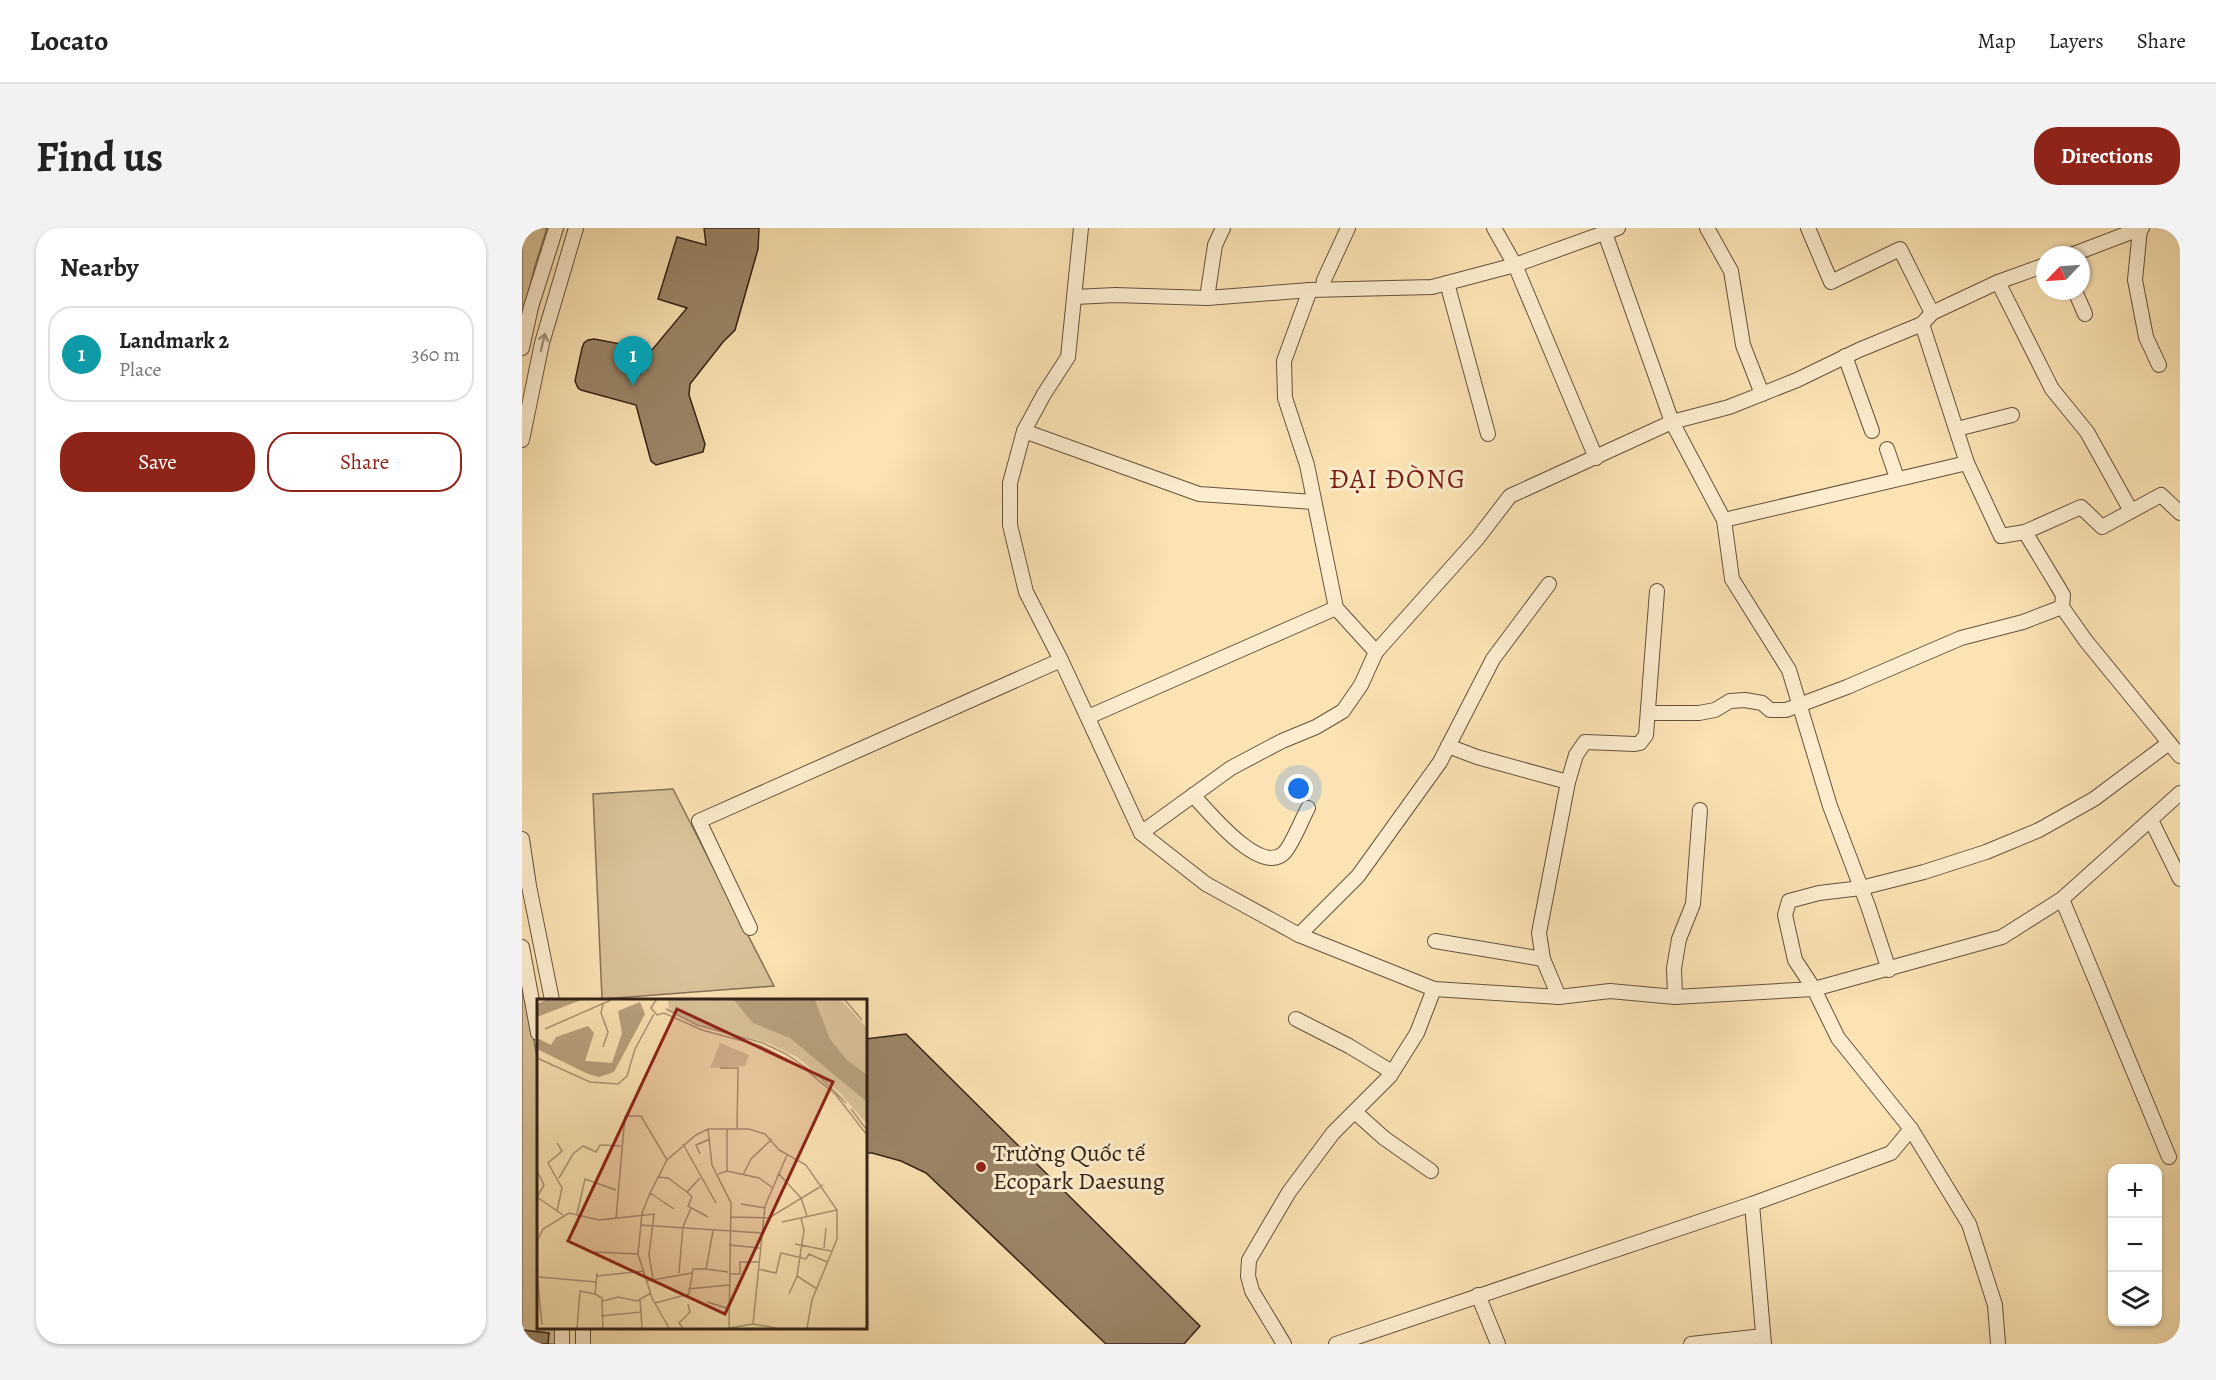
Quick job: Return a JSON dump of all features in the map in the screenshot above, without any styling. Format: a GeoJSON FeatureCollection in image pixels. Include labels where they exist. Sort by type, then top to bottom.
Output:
{"type":"FeatureCollection","features":[{"type":"Feature","properties":{"kind":"street"},"geometry":{"type":"LineString","coordinates":[[522,348],[531,307],[556,228]]}},
{"type":"Feature","properties":{"kind":"street"},"geometry":{"type":"LineString","coordinates":[[522,440],[542,343],[576,228]]}},
{"type":"Feature","properties":{"kind":"street"},"geometry":{"type":"LineString","coordinates":[[1081,228],[1068,357],[1024,431],[1010,483],[1010,525],[1026,592],[1088,717],[1140,833],[1206,884],[1299,935],[1434,989],[1559,998],[1610,991],[1675,997],[1814,989],[1887,965],[2002,937],[2062,899],[2180,794]]}},
{"type":"Feature","properties":{"kind":"street"},"geometry":{"type":"LineString","coordinates":[[1207,298],[1215,245],[1223,228]]}},
{"type":"Feature","properties":{"kind":"street"},"geometry":{"type":"LineString","coordinates":[[1348,228],[1284,361],[1285,398],[1307,465],[1336,608],[1376,652]]}},
{"type":"Feature","properties":{"kind":"street"},"geometry":{"type":"LineString","coordinates":[[1494,228],[1515,265],[1596,458]]}},
{"type":"Feature","properties":{"kind":"street"},"geometry":{"type":"LineString","coordinates":[[1707,228],[1731,270],[1743,345],[1762,394]]}},
{"type":"Feature","properties":{"kind":"street"},"geometry":{"type":"LineString","coordinates":[[1808,228],[1831,282],[1900,249],[1927,319],[1966,463],[2001,536],[2025,532],[2081,507],[2102,527],[2161,495],[2180,513]]}},
{"type":"Feature","properties":{"kind":"street"},"geometry":{"type":"LineString","coordinates":[[2090,248],[2141,229],[2135,280],[2146,337],[2158,365]]}},
{"type":"Feature","properties":{"kind":"street"},"geometry":{"type":"LineString","coordinates":[[1075,297],[1207,298],[1317,290],[1432,287],[1515,265],[1611,230],[1672,422],[1724,520],[1732,579],[1789,670],[1830,806],[1868,906],[1887,965]]}},
{"type":"Feature","properties":{"kind":"street"},"geometry":{"type":"LineString","coordinates":[[1140,833],[1231,768],[1282,741],[1316,727],[1343,711],[1361,685],[1376,652],[1476,539],[1510,496],[1672,422],[1729,407],[1797,380],[1927,319],[1998,282],[2036,267]]}},
{"type":"Feature","properties":{"kind":"street"},"geometry":{"type":"LineString","coordinates":[[1998,282],[2052,389],[2087,432],[2131,511]]}},
{"type":"Feature","properties":{"kind":"street"},"geometry":{"type":"LineString","coordinates":[[1447,283],[1488,435]]}},
{"type":"Feature","properties":{"kind":"street"},"geometry":{"type":"LineString","coordinates":[[2079,300],[2085,314]]}},
{"type":"Feature","properties":{"kind":"street"},"geometry":{"type":"LineString","coordinates":[[1845,356],[1872,431]]}},
{"type":"Feature","properties":{"kind":"street"},"geometry":{"type":"LineString","coordinates":[[1957,429],[2012,415]]}},
{"type":"Feature","properties":{"kind":"street"},"geometry":{"type":"LineString","coordinates":[[1024,431],[1199,494],[1314,502]]}},
{"type":"Feature","properties":{"kind":"street"},"geometry":{"type":"LineString","coordinates":[[1887,448],[1897,478]]}},
{"type":"Feature","properties":{"kind":"street"},"geometry":{"type":"LineString","coordinates":[[1724,520],[1966,463]]}},
{"type":"Feature","properties":{"kind":"street"},"geometry":{"type":"LineString","coordinates":[[2025,532],[2063,595],[2062,607],[2086,641],[2180,756]]}},
{"type":"Feature","properties":{"kind":"street"},"geometry":{"type":"LineString","coordinates":[[1299,935],[1358,876],[1440,762],[1493,658],[1549,584]]}},
{"type":"Feature","properties":{"kind":"street"},"geometry":{"type":"LineString","coordinates":[[1559,998],[1544,959],[1539,933],[1568,782],[1582,743],[1593,741],[1640,743],[1646,735],[1657,591]]}},
{"type":"Feature","properties":{"kind":"street"},"geometry":{"type":"LineString","coordinates":[[1649,713],[1709,712],[1735,700],[1757,701],[1775,710],[1799,706],[1951,642],[2031,620],[2062,607]]}},
{"type":"Feature","properties":{"kind":"street"},"geometry":{"type":"LineString","coordinates":[[1088,717],[1336,608]]}},
{"type":"Feature","properties":{"kind":"street"},"geometry":{"type":"LineString","coordinates":[[750,928],[699,821],[1061,660]]}},
{"type":"Feature","properties":{"kind":"street"},"geometry":{"type":"LineString","coordinates":[[1998,1344],[1995,1305],[1969,1224],[1911,1129],[1838,1038],[1814,989],[1795,960],[1785,915],[1789,901],[1819,893],[1861,888],[1924,872],[1986,852],[2039,830],[2094,799],[2169,743]]}},
{"type":"Feature","properties":{"kind":"street"},"geometry":{"type":"LineString","coordinates":[[1448,746],[1477,757],[1568,782]]}},
{"type":"Feature","properties":{"kind":"street"},"geometry":{"type":"LineString","coordinates":[[1193,795],[1234,839],[1269,858],[1279,856],[1288,848],[1308,808]]}},
{"type":"Feature","properties":{"kind":"street"},"geometry":{"type":"LineString","coordinates":[[1675,997],[1674,968],[1679,939],[1693,904],[1700,810]]}},
{"type":"Feature","properties":{"kind":"street"},"geometry":{"type":"LineString","coordinates":[[2151,820],[2180,879]]}},
{"type":"Feature","properties":{"kind":"street"},"geometry":{"type":"LineString","coordinates":[[522,839],[525,886],[552,999]]}},
{"type":"Feature","properties":{"kind":"street"},"geometry":{"type":"LineString","coordinates":[[2062,899],[2169,1158]]}},
{"type":"Feature","properties":{"kind":"street"},"geometry":{"type":"LineString","coordinates":[[1435,941],[1544,959]]}},
{"type":"Feature","properties":{"kind":"street"},"geometry":{"type":"LineString","coordinates":[[522,947],[537,1029]]}},
{"type":"Feature","properties":{"kind":"street"},"geometry":{"type":"LineString","coordinates":[[1284,1344],[1252,1291],[1248,1276],[1249,1260],[1289,1192],[1333,1133],[1392,1072],[1417,1033],[1434,989]]}},
{"type":"Feature","properties":{"kind":"street"},"geometry":{"type":"LineString","coordinates":[[1296,1019],[1360,1052],[1392,1072]]}},
{"type":"Feature","properties":{"kind":"street"},"geometry":{"type":"LineString","coordinates":[[1354,1112],[1384,1138],[1431,1171]]}},
{"type":"Feature","properties":{"kind":"street"},"geometry":{"type":"LineString","coordinates":[[1336,1344],[1752,1204],[1891,1153],[1911,1129]]}},
{"type":"Feature","properties":{"kind":"street"},"geometry":{"type":"LineString","coordinates":[[1691,1344],[1764,1340],[1752,1204]]}},
{"type":"Feature","properties":{"kind":"street"},"geometry":{"type":"LineString","coordinates":[[1478,1295],[1498,1344]]}},
{"type":"Feature","properties":{"kind":"shaded area"},"geometry":{"type":"Polygon","coordinates":[[[522,228],[547,228],[522,318],[522,228]]]}},
{"type":"Feature","properties":{"kind":"shaded area"},"geometry":{"type":"Polygon","coordinates":[[[673,789],[774,986],[602,999],[593,794],[673,789]]]}},
{"type":"Feature","properties":{"kind":"shaded area"},"geometry":{"type":"Polygon","coordinates":[[[522,976],[537,1057],[537,1329],[556,1329],[555,1344],[522,1344],[522,976]]]}},
{"type":"Feature","properties":{"kind":"building"},"geometry":{"type":"Polygon","coordinates":[[[704,228],[759,228],[758,249],[735,330],[690,384],[689,395],[705,444],[703,452],[656,465],[651,461],[636,405],[581,390],[575,381],[582,348],[588,340],[594,339],[652,350],[687,308],[658,299],[677,237],[706,245],[704,228]]]}},
{"type":"Feature","properties":{"kind":"building"},"geometry":{"type":"Polygon","coordinates":[[[906,1034],[1200,1326],[1184,1344],[1106,1344],[926,1173],[901,1161],[867,1153],[867,1039],[906,1034]]]}},
{"type":"Feature","properties":{"kind":"building"},"geometry":{"type":"Polygon","coordinates":[[[522,1330],[549,1333],[548,1344],[522,1344],[522,1330]]]}},
{"type":"Feature","properties":{"kind":"place","name":"Landmark 2"},"geometry":{"type":"Point","coordinates":[633,386]}},
{"type":"Feature","properties":{"kind":"place","name":"Trường Quốc tế Ecopark Daesung"},"geometry":{"type":"Point","coordinates":[981,1167]}},
{"type":"Feature","properties":{"kind":"district","name":"ĐẠI ĐÒNG"},"geometry":{"type":"Point","coordinates":[1398,479]}}]}
